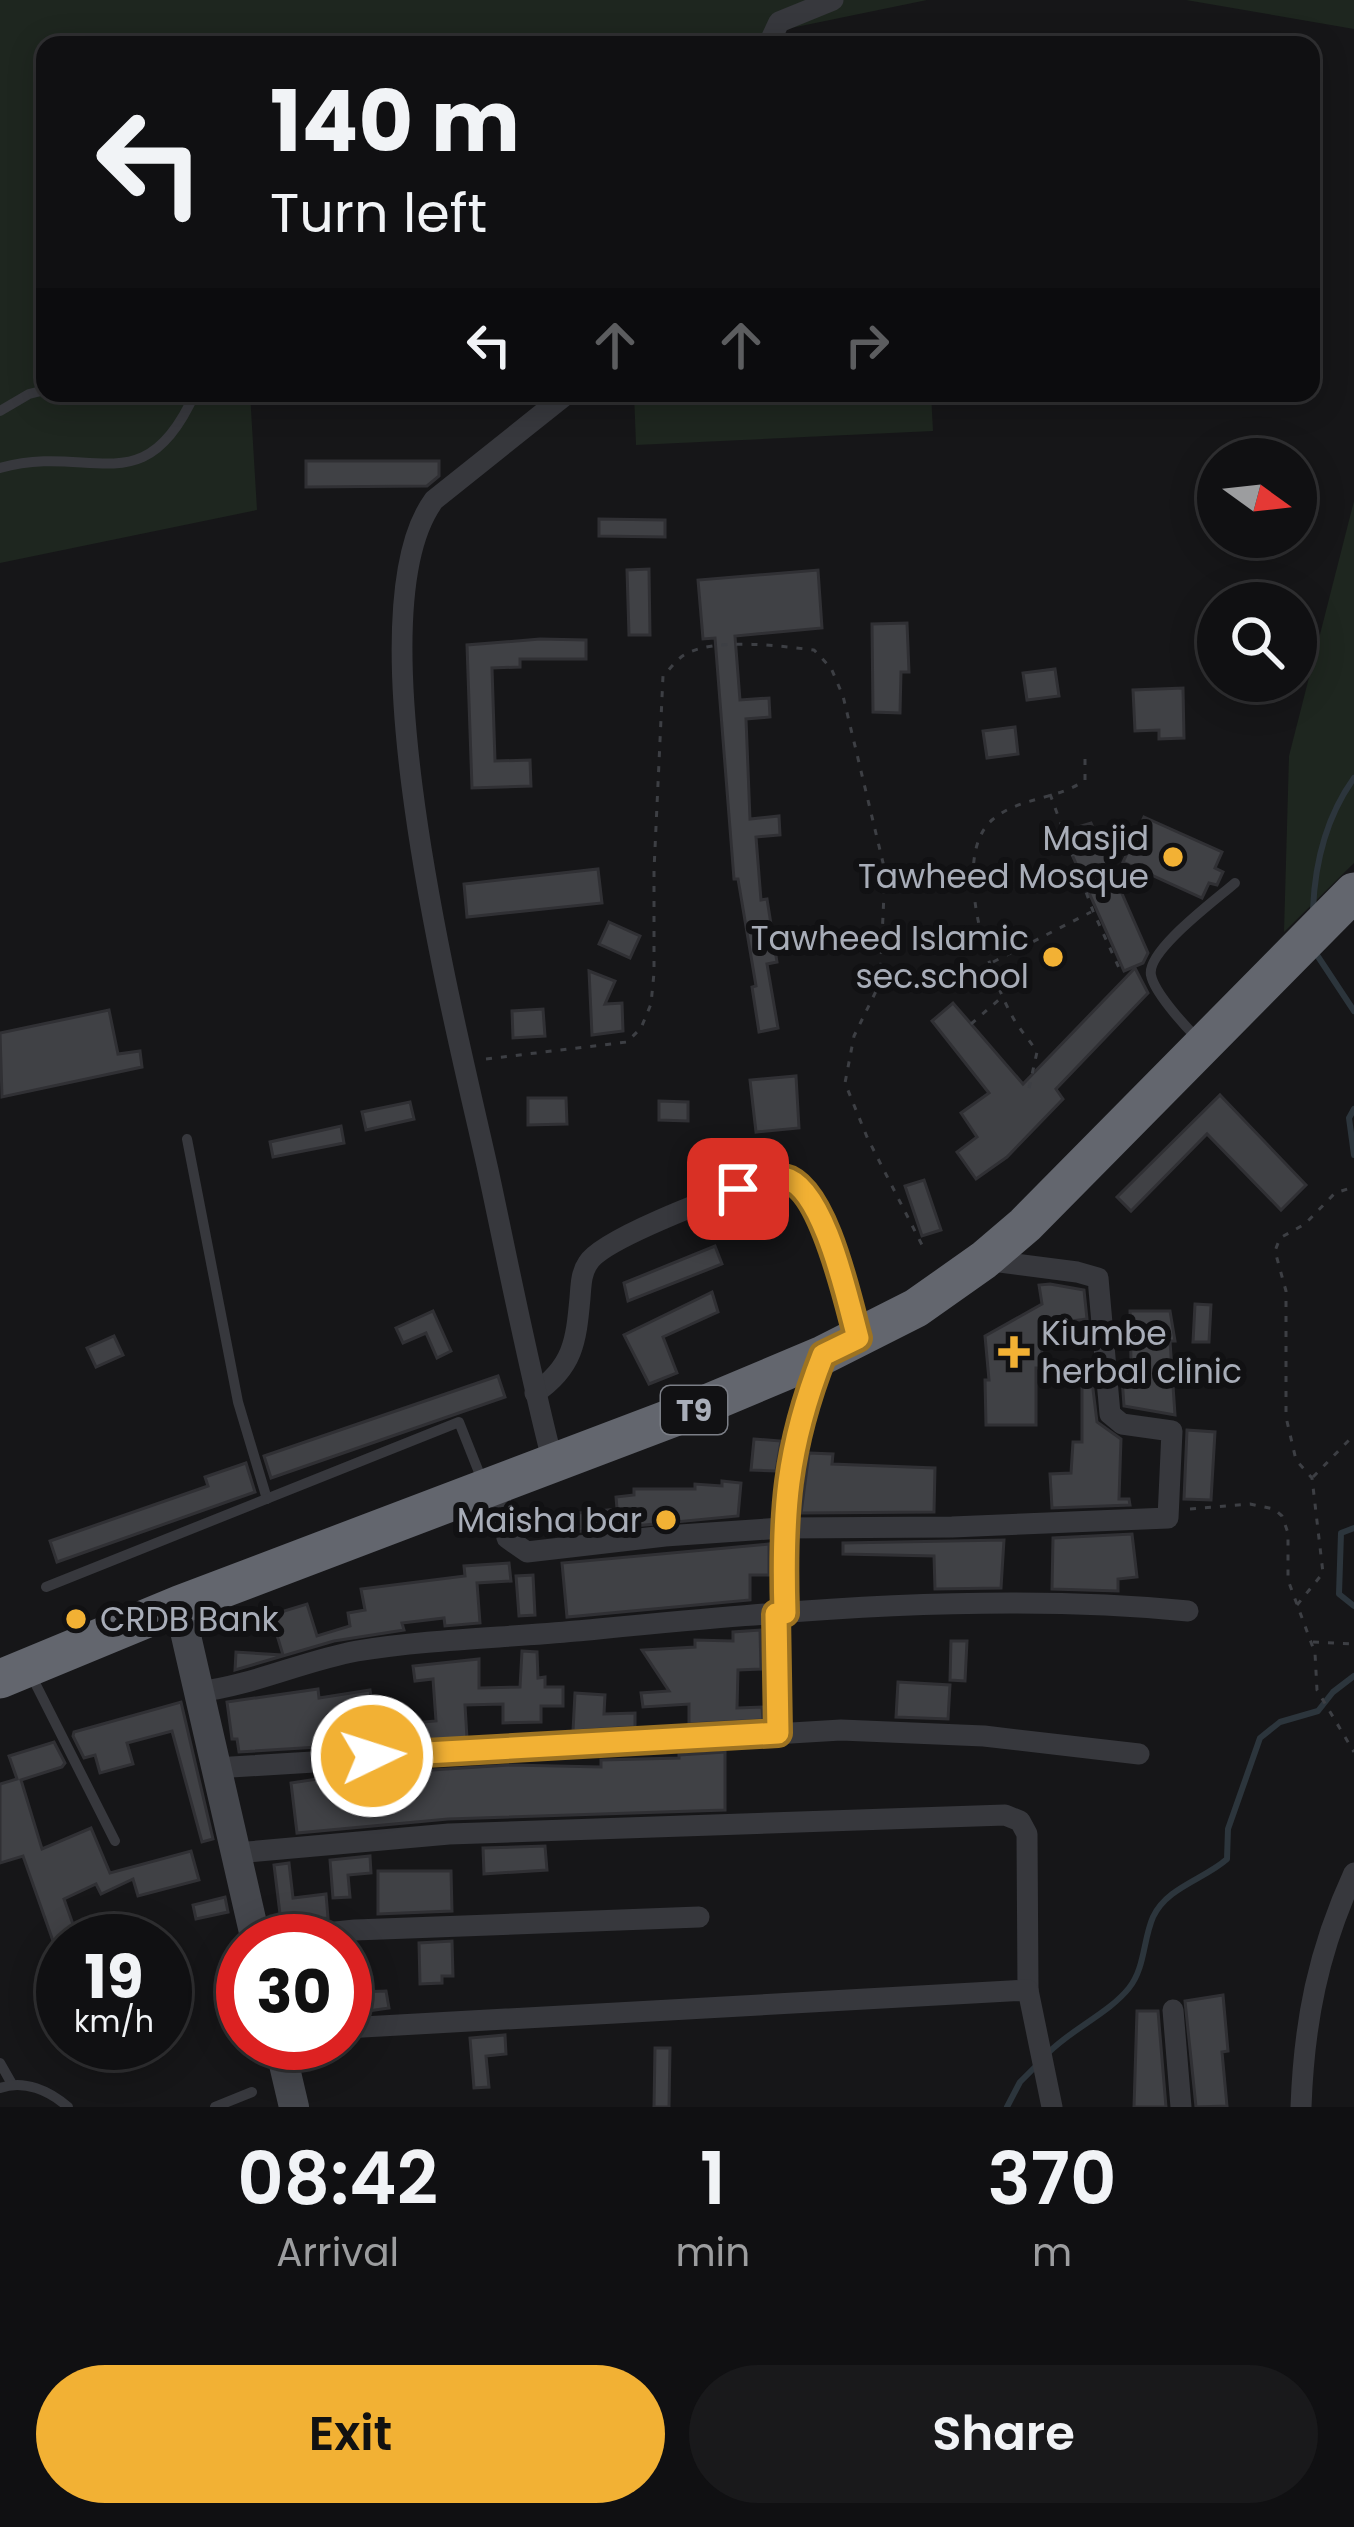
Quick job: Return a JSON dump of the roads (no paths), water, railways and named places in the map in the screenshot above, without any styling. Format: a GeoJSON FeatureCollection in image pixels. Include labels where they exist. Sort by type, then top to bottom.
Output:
{"type":"FeatureCollection","features":[{"type":"Feature","properties":{"kind":"highway","name":"T9"},"geometry":{"type":"LineString","coordinates":[[14,1674],[840,1347],[916,1308],[1025,1225],[1354,892]]}},
{"type":"Feature","properties":{"kind":"street"},"geometry":{"type":"LineString","coordinates":[[772,36],[779,22],[833,0]]}},
{"type":"Feature","properties":{"kind":"street"},"geometry":{"type":"LineString","coordinates":[[553,1463],[433,926],[402,658],[409,566],[416,534],[434,500],[557,402]]}},
{"type":"Feature","properties":{"kind":"street"},"geometry":{"type":"LineString","coordinates":[[535,1393],[566,1366],[582,1279],[599,1249],[627,1233],[770,1177],[789,1178],[808,1194],[823,1224],[840,1347],[797,1430],[782,1528],[778,1733]]}},
{"type":"Feature","properties":{"kind":"street"},"geometry":{"type":"LineString","coordinates":[[492,1488],[507,1538],[527,1552],[782,1528],[1168,1518],[1172,1431],[1122,1424],[1110,1414],[1098,1278],[984,1260]]}},
{"type":"Feature","properties":{"kind":"street"},"geometry":{"type":"LineString","coordinates":[[198,1692],[267,1679],[327,1658],[400,1645],[780,1614],[981,1604],[1188,1610]]}},
{"type":"Feature","properties":{"kind":"street"},"geometry":{"type":"LineString","coordinates":[[179,1605],[250,1914]]}},
{"type":"Feature","properties":{"kind":"street"},"geometry":{"type":"LineString","coordinates":[[215,1768],[841,1730],[984,1736],[1139,1754]]}},
{"type":"Feature","properties":{"kind":"street"},"geometry":{"type":"LineString","coordinates":[[236,1853],[449,1834],[1005,1815],[1020,1821],[1027,1834],[1024,1930],[1028,1990],[1052,2107]]}},
{"type":"Feature","properties":{"kind":"street"},"geometry":{"type":"LineString","coordinates":[[1301,2107],[1308,2012],[1336,1915],[1354,1873]]}},
{"type":"Feature","properties":{"kind":"street"},"geometry":{"type":"LineString","coordinates":[[372,1929],[699,1917]]}},
{"type":"Feature","properties":{"kind":"street"},"geometry":{"type":"LineString","coordinates":[[372,2026],[1028,1990]]}},
{"type":"Feature","properties":{"kind":"street"},"geometry":{"type":"LineString","coordinates":[[1173,2010],[1181,2107]]}},
{"type":"Feature","properties":{"kind":"street"},"geometry":{"type":"LineString","coordinates":[[285,2070],[294,2107]]}},
{"type":"Feature","properties":{"kind":"lane"},"geometry":{"type":"LineString","coordinates":[[0,411],[36,392]]}},
{"type":"Feature","properties":{"kind":"lane"},"geometry":{"type":"LineString","coordinates":[[0,468],[36,461],[134,462],[166,443],[190,402]]}},
{"type":"Feature","properties":{"kind":"lane"},"geometry":{"type":"LineString","coordinates":[[1204,1043],[1178,1017],[1150,968],[1170,940],[1235,883]]}},
{"type":"Feature","properties":{"kind":"lane"},"geometry":{"type":"LineString","coordinates":[[187,1139],[238,1402],[267,1499]]}},
{"type":"Feature","properties":{"kind":"lane"},"geometry":{"type":"LineString","coordinates":[[46,1587],[459,1423],[492,1488]]}},
{"type":"Feature","properties":{"kind":"lane"},"geometry":{"type":"LineString","coordinates":[[14,1674],[115,1841]]}},
{"type":"Feature","properties":{"kind":"lane"},"geometry":{"type":"LineString","coordinates":[[0,2063],[6,2086],[49,2091],[68,2107]]}},
{"type":"Feature","properties":{"kind":"lane"},"geometry":{"type":"LineString","coordinates":[[215,2107],[253,2092]]}},
{"type":"Feature","properties":{"kind":"waterway"},"geometry":{"type":"LineString","coordinates":[[1313,909],[1324,840],[1354,778]]}},
{"type":"Feature","properties":{"kind":"waterway"},"geometry":{"type":"LineString","coordinates":[[1315,952],[1354,1011]]}},
{"type":"Feature","properties":{"kind":"waterway"},"geometry":{"type":"LineString","coordinates":[[1354,1109],[1349,1118],[1354,1155]]}},
{"type":"Feature","properties":{"kind":"waterway"},"geometry":{"type":"LineString","coordinates":[[1354,1528],[1341,1533],[1339,1594],[1354,1606]]}},
{"type":"Feature","properties":{"kind":"waterway"},"geometry":{"type":"LineString","coordinates":[[1048,2053],[1129,1988],[1153,1917],[1167,1898],[1227,1859],[1228,1829],[1260,1738],[1280,1722],[1318,1711],[1354,1676]]}},
{"type":"Feature","properties":{"kind":"waterway"},"geometry":{"type":"LineString","coordinates":[[1007,2107],[1020,2082],[1039,2063]]}},
{"type":"Feature","properties":{"kind":"place","name":"Masjid Tawheed Mosque"},"geometry":{"type":"Point","coordinates":[1173,857]}},
{"type":"Feature","properties":{"kind":"place","name":"Tawheed Islamic sec.school"},"geometry":{"type":"Point","coordinates":[1053,957]}},
{"type":"Feature","properties":{"kind":"place","name":"Kiumbe herbal clinic"},"geometry":{"type":"Point","coordinates":[1014,1352]}},
{"type":"Feature","properties":{"kind":"place","name":"Maisha bar"},"geometry":{"type":"Point","coordinates":[666,1520]}},
{"type":"Feature","properties":{"kind":"place","name":"CRDB Bank"},"geometry":{"type":"Point","coordinates":[76,1619]}}]}
